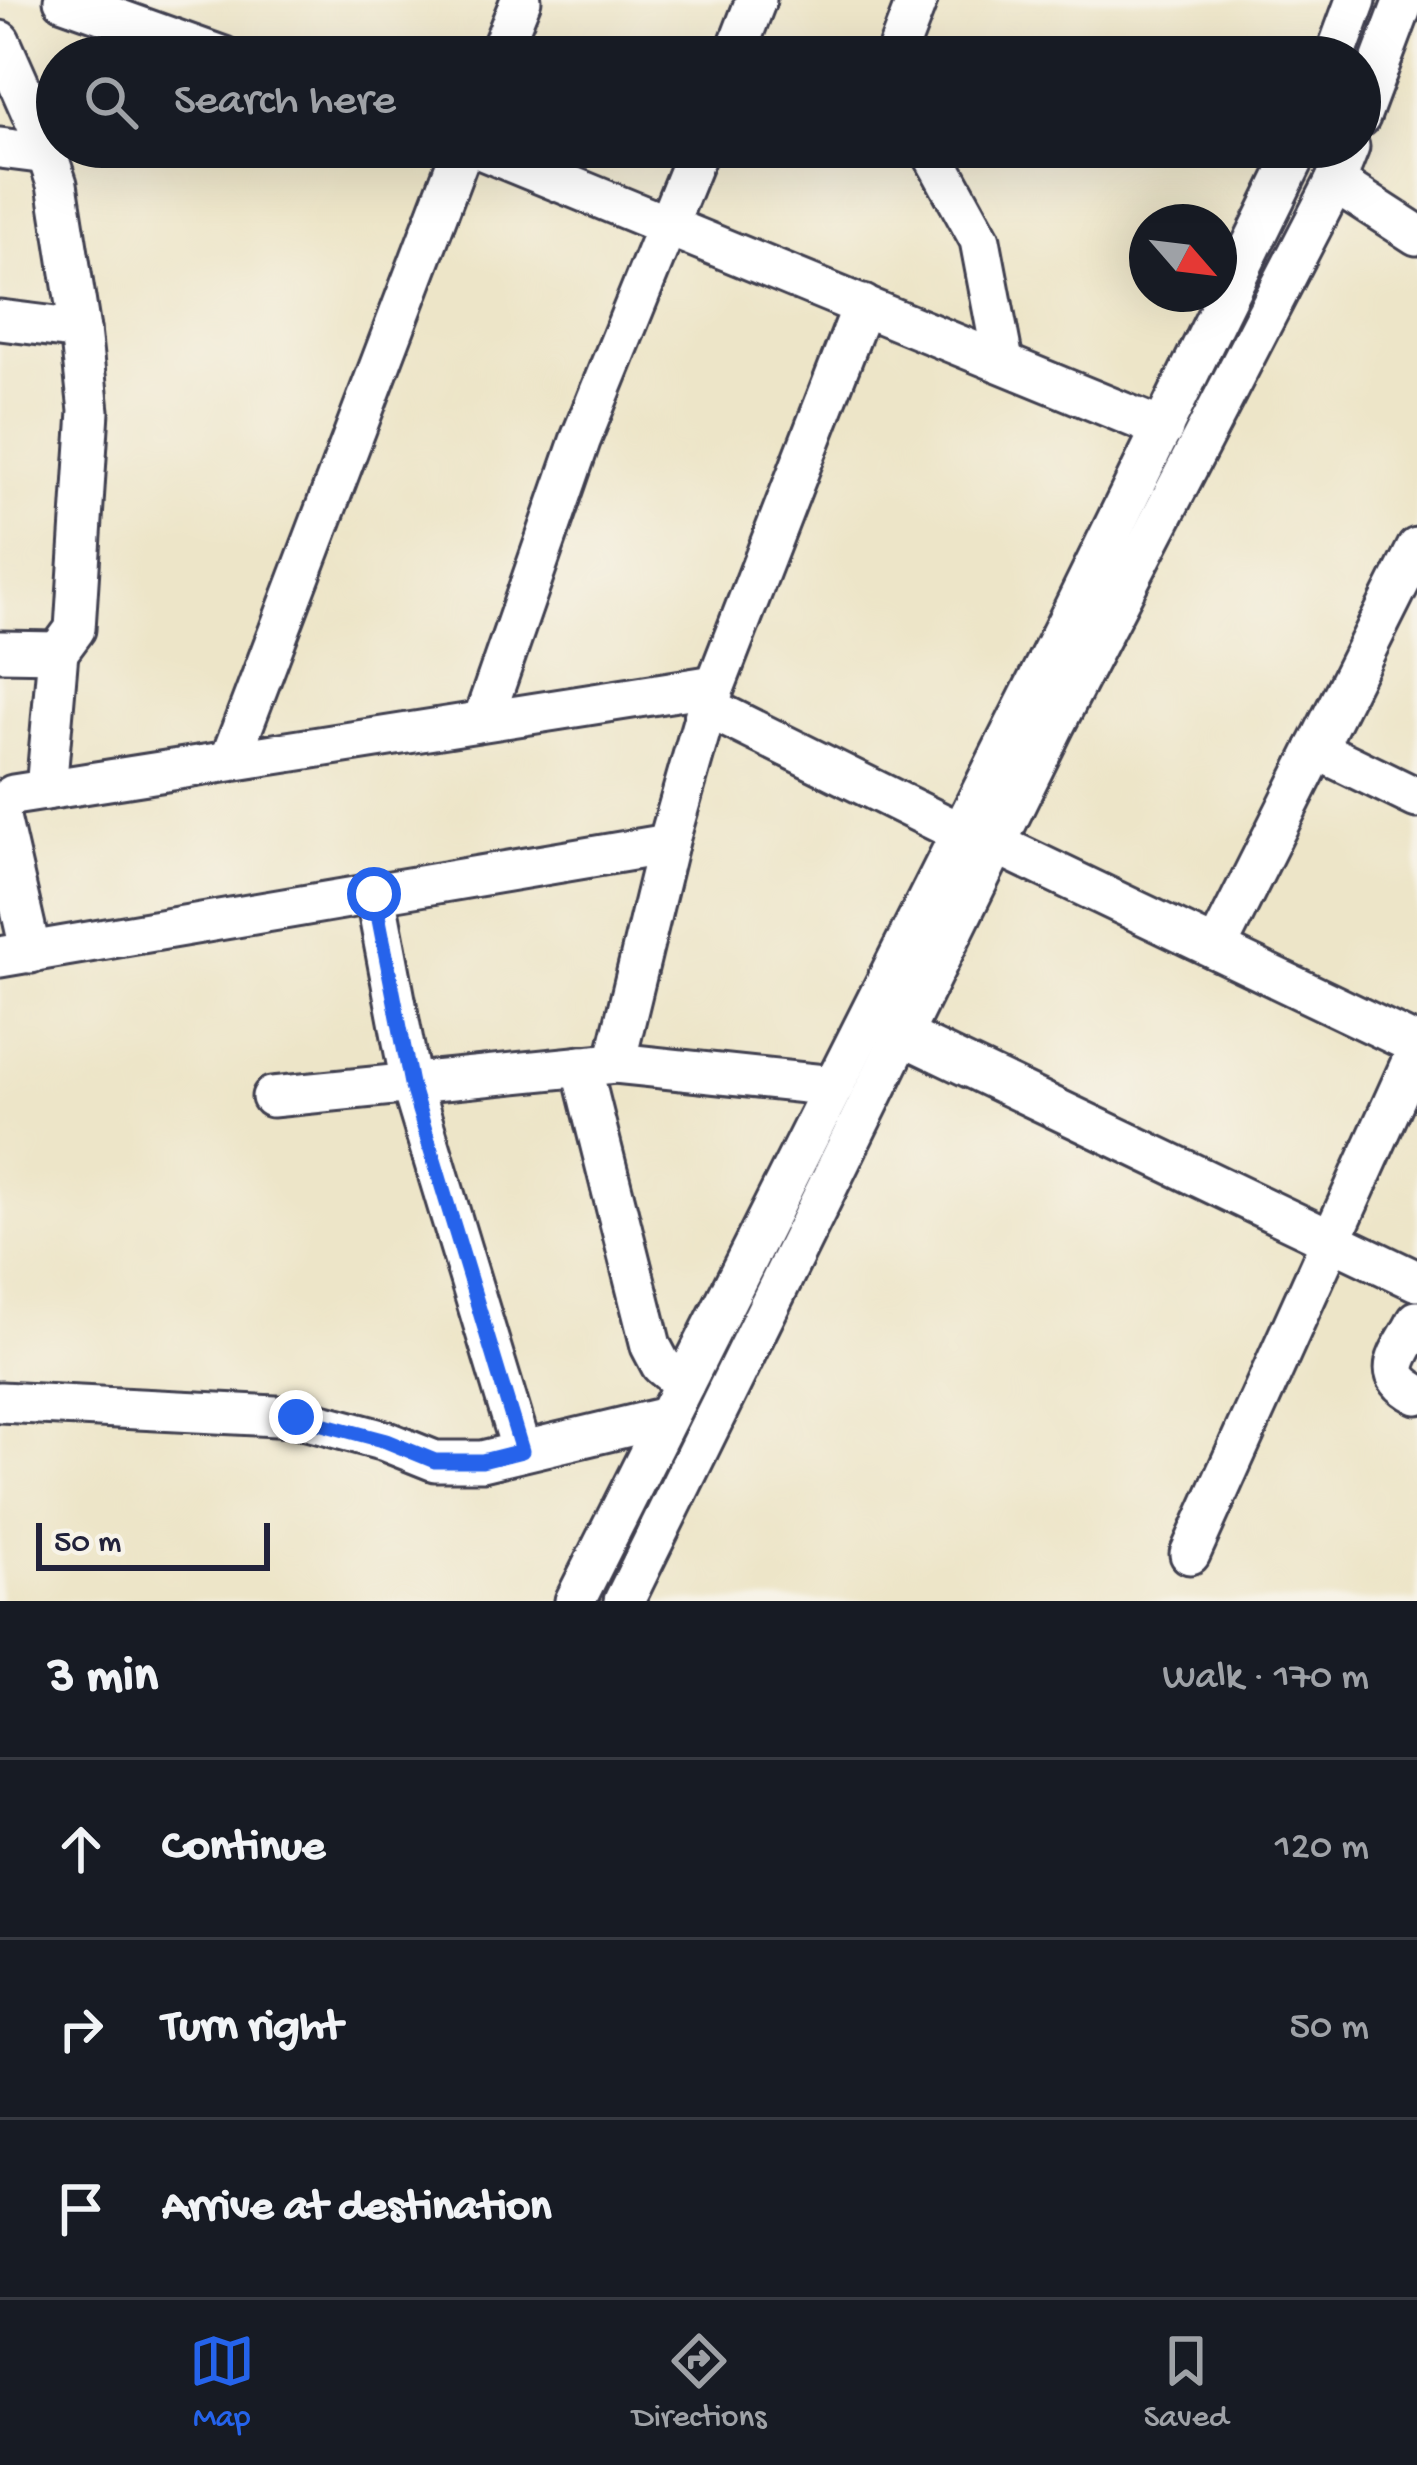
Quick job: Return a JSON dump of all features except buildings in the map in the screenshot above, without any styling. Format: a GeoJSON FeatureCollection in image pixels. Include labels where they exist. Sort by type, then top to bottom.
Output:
{"type":"FeatureCollection","features":[{"type":"Feature","properties":{"kind":"street"},"geometry":{"type":"LineString","coordinates":[[64,0],[165,36]]}},
{"type":"Feature","properties":{"kind":"street"},"geometry":{"type":"LineString","coordinates":[[506,36],[521,0]]}},
{"type":"Feature","properties":{"kind":"street"},"geometry":{"type":"LineString","coordinates":[[742,36],[756,0]]}},
{"type":"Feature","properties":{"kind":"street"},"geometry":{"type":"LineString","coordinates":[[903,36],[917,0]]}},
{"type":"Feature","properties":{"kind":"street"},"geometry":{"type":"LineString","coordinates":[[1343,36],[1357,0]]}},
{"type":"Feature","properties":{"kind":"street"},"geometry":{"type":"LineString","coordinates":[[1381,61],[1404,0]]}},
{"type":"Feature","properties":{"kind":"street"},"geometry":{"type":"LineString","coordinates":[[0,41],[36,129]]}},
{"type":"Feature","properties":{"kind":"street"},"geometry":{"type":"LineString","coordinates":[[0,148],[36,153]]}},
{"type":"Feature","properties":{"kind":"street"},"geometry":{"type":"LineString","coordinates":[[46,790],[58,652],[75,629],[89,411],[51,168]]}},
{"type":"Feature","properties":{"kind":"street"},"geometry":{"type":"LineString","coordinates":[[230,760],[455,168]]}},
{"type":"Feature","properties":{"kind":"street"},"geometry":{"type":"LineString","coordinates":[[527,168],[1163,429]]}},
{"type":"Feature","properties":{"kind":"street"},"geometry":{"type":"LineString","coordinates":[[483,719],[580,441],[691,168]]}},
{"type":"Feature","properties":{"kind":"street"},"geometry":{"type":"LineString","coordinates":[[941,168],[980,240],[1003,361]]}},
{"type":"Feature","properties":{"kind":"street"},"geometry":{"type":"LineString","coordinates":[[640,1596],[902,1035],[978,839],[1163,429],[1290,168]]}},
{"type":"Feature","properties":{"kind":"street"},"geometry":{"type":"LineString","coordinates":[[575,1601],[834,1086],[978,839],[1340,168]]}},
{"type":"Feature","properties":{"kind":"street"},"geometry":{"type":"LineString","coordinates":[[1345,168],[1417,235]]}},
{"type":"Feature","properties":{"kind":"street"},"geometry":{"type":"LineString","coordinates":[[676,1401],[651,1346],[598,1065],[711,696],[863,305]]}},
{"type":"Feature","properties":{"kind":"street"},"geometry":{"type":"LineString","coordinates":[[0,320],[80,330]]}},
{"type":"Feature","properties":{"kind":"street"},"geometry":{"type":"LineString","coordinates":[[1216,949],[1416,554]]}},
{"type":"Feature","properties":{"kind":"street"},"geometry":{"type":"LineString","coordinates":[[0,651],[58,652]]}},
{"type":"Feature","properties":{"kind":"street"},"geometry":{"type":"LineString","coordinates":[[668,844],[16,955],[0,816],[2,803],[13,795],[483,719],[711,696],[978,839],[1417,1048],[1190,1554]]}},
{"type":"Feature","properties":{"kind":"street"},"geometry":{"type":"LineString","coordinates":[[1316,749],[1417,798]]}},
{"type":"Feature","properties":{"kind":"street"},"geometry":{"type":"LineString","coordinates":[[374,894],[411,1084],[522,1451]]}},
{"type":"Feature","properties":{"kind":"street"},"geometry":{"type":"LineString","coordinates":[[902,1035],[1417,1281]]}},
{"type":"Feature","properties":{"kind":"street"},"geometry":{"type":"LineString","coordinates":[[272,1096],[598,1065],[834,1086]]}},
{"type":"Feature","properties":{"kind":"street"},"geometry":{"type":"LineString","coordinates":[[1417,1321],[1394,1378],[1417,1394]]}},
{"type":"Feature","properties":{"kind":"street"},"geometry":{"type":"LineString","coordinates":[[0,1402],[296,1417],[386,1441],[435,1461],[482,1461],[676,1401]]}},
{"type":"Feature","properties":{"kind":"route"},"geometry":{"type":"LineString","coordinates":[[296,1417],[386,1441],[435,1461],[482,1461],[522,1451],[411,1084],[374,894]]}}]}
